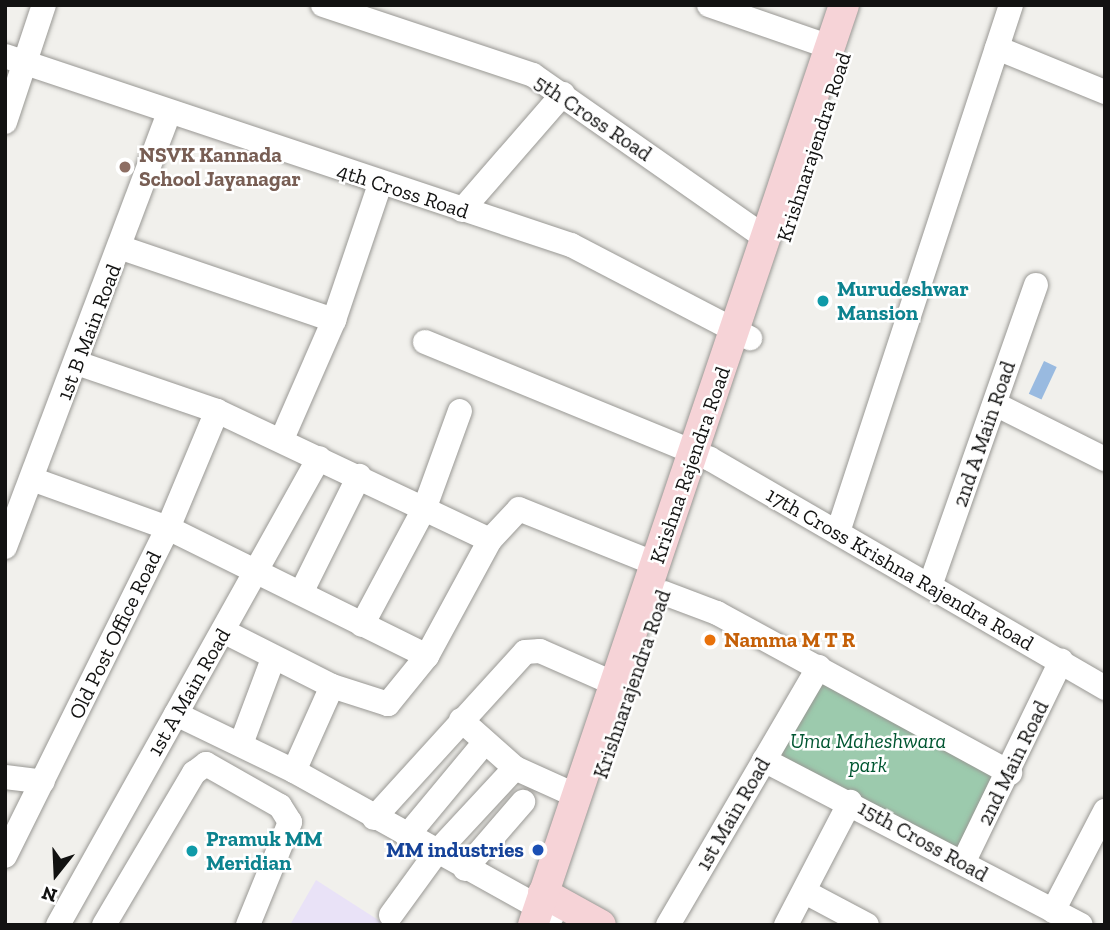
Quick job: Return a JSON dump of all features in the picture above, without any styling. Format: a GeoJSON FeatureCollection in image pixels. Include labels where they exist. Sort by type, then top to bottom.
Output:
{"type":"FeatureCollection","features":[{"type":"Feature","properties":{"kind":"main road","name":"Krishna Rajendra Road"},"geometry":{"type":"LineString","coordinates":[[546,911],[577,796],[656,565],[702,456],[742,335],[766,237],[844,5]]}},
{"type":"Feature","properties":{"kind":"main road","name":"Krishnarajendra Road"},"geometry":{"type":"LineString","coordinates":[[742,335],[861,5]]}},
{"type":"Feature","properties":{"kind":"main road","name":"Krishnarajendra Road"},"geometry":{"type":"LineString","coordinates":[[546,911],[664,593],[702,456]]}},
{"type":"Feature","properties":{"kind":"main road"},"geometry":{"type":"LineString","coordinates":[[546,911],[601,925]]}},
{"type":"Feature","properties":{"kind":"street"},"geometry":{"type":"LineString","coordinates":[[5,122],[15,59],[44,5]]}},
{"type":"Feature","properties":{"kind":"street","name":"5th Cross Road"},"geometry":{"type":"LineString","coordinates":[[323,5],[533,75],[766,237]]}},
{"type":"Feature","properties":{"kind":"street"},"geometry":{"type":"LineString","coordinates":[[709,5],[830,47]]}},
{"type":"Feature","properties":{"kind":"street"},"geometry":{"type":"LineString","coordinates":[[838,532],[1011,5]]}},
{"type":"Feature","properties":{"kind":"street"},"geometry":{"type":"LineString","coordinates":[[997,48],[1105,92]]}},
{"type":"Feature","properties":{"kind":"street","name":"4th Cross Road"},"geometry":{"type":"LineString","coordinates":[[15,59],[168,115],[571,245],[742,335]]}},
{"type":"Feature","properties":{"kind":"street"},"geometry":{"type":"LineString","coordinates":[[462,210],[563,94]]}},
{"type":"Feature","properties":{"kind":"street","name":"1st B Main Road"},"geometry":{"type":"LineString","coordinates":[[5,547],[122,248],[168,115]]}},
{"type":"Feature","properties":{"kind":"street"},"geometry":{"type":"LineString","coordinates":[[282,439],[334,320],[380,184]]}},
{"type":"Feature","properties":{"kind":"street"},"geometry":{"type":"LineString","coordinates":[[122,248],[334,320]]}},
{"type":"Feature","properties":{"kind":"street","name":"2nd A Main Road"},"geometry":{"type":"LineString","coordinates":[[931,583],[1036,285]]}},
{"type":"Feature","properties":{"kind":"street","name":"17th Cross Krishna Rajendra Road"},"geometry":{"type":"LineString","coordinates":[[425,342],[702,456],[931,583],[1105,688]]}},
{"type":"Feature","properties":{"kind":"street"},"geometry":{"type":"LineString","coordinates":[[77,363],[217,411],[282,439],[490,540]]}},
{"type":"Feature","properties":{"kind":"street"},"geometry":{"type":"LineString","coordinates":[[995,404],[1103,461]]}},
{"type":"Feature","properties":{"kind":"street","name":"Old Post Office Road"},"geometry":{"type":"LineString","coordinates":[[5,856],[168,528],[217,411]]}},
{"type":"Feature","properties":{"kind":"street"},"geometry":{"type":"LineString","coordinates":[[362,625],[425,507],[460,411]]}},
{"type":"Feature","properties":{"kind":"street","name":"1st A Main Road"},"geometry":{"type":"LineString","coordinates":[[58,925],[319,458]]}},
{"type":"Feature","properties":{"kind":"street"},"geometry":{"type":"LineString","coordinates":[[301,593],[359,476]]}},
{"type":"Feature","properties":{"kind":"street"},"geometry":{"type":"LineString","coordinates":[[32,479],[168,528],[258,570],[427,656]]}},
{"type":"Feature","properties":{"kind":"street"},"geometry":{"type":"LineString","coordinates":[[223,631],[273,659],[332,686],[388,704],[427,656],[490,540],[519,509],[656,565]]}},
{"type":"Feature","properties":{"kind":"street"},"geometry":{"type":"LineString","coordinates":[[664,593],[819,667],[1010,773]]}},
{"type":"Feature","properties":{"kind":"street"},"geometry":{"type":"LineString","coordinates":[[374,817],[525,652],[540,651],[615,684]]}},
{"type":"Feature","properties":{"kind":"street"},"geometry":{"type":"LineString","coordinates":[[241,744],[273,659]]}},
{"type":"Feature","properties":{"kind":"street","name":"2nd Main Road"},"geometry":{"type":"LineString","coordinates":[[963,863],[1010,773],[1061,661]]}},
{"type":"Feature","properties":{"kind":"street","name":"1st Main Road"},"geometry":{"type":"LineString","coordinates":[[668,925],[819,667]]}},
{"type":"Feature","properties":{"kind":"street"},"geometry":{"type":"LineString","coordinates":[[294,771],[332,686]]}},
{"type":"Feature","properties":{"kind":"street"},"geometry":{"type":"LineString","coordinates":[[176,713],[294,771],[436,853],[546,911]]}},
{"type":"Feature","properties":{"kind":"street"},"geometry":{"type":"LineString","coordinates":[[461,720],[515,768],[577,796]]}},
{"type":"Feature","properties":{"kind":"street"},"geometry":{"type":"LineString","coordinates":[[407,836],[485,742]]}},
{"type":"Feature","properties":{"kind":"street","name":"15th Cross Road"},"geometry":{"type":"LineString","coordinates":[[764,760],[850,802],[1081,925]]}},
{"type":"Feature","properties":{"kind":"street"},"geometry":{"type":"LineString","coordinates":[[104,925],[194,773],[206,764],[280,806],[290,822],[248,925]]}},
{"type":"Feature","properties":{"kind":"street"},"geometry":{"type":"LineString","coordinates":[[391,915],[436,853],[515,768]]}},
{"type":"Feature","properties":{"kind":"street"},"geometry":{"type":"LineString","coordinates":[[5,777],[43,782]]}},
{"type":"Feature","properties":{"kind":"street"},"geometry":{"type":"LineString","coordinates":[[465,869],[523,802]]}},
{"type":"Feature","properties":{"kind":"street"},"geometry":{"type":"LineString","coordinates":[[786,925],[850,802]]}},
{"type":"Feature","properties":{"kind":"street"},"geometry":{"type":"LineString","coordinates":[[1053,911],[1105,811]]}},
{"type":"Feature","properties":{"kind":"street"},"geometry":{"type":"LineString","coordinates":[[89,925],[121,869]]}},
{"type":"Feature","properties":{"kind":"street"},"geometry":{"type":"LineString","coordinates":[[805,892],[867,925]]}},
{"type":"Feature","properties":{"kind":"shaded area"},"geometry":{"type":"Polygon","coordinates":[[[316,880],[386,925],[290,925],[316,880]]]}},
{"type":"Feature","properties":{"kind":"green space","name":"Uma Maheshwara park"},"geometry":{"type":"Polygon","coordinates":[[[819,667],[1010,773],[959,864],[769,758],[819,667]]]}},
{"type":"Feature","properties":{"kind":"water"},"geometry":{"type":"Polygon","coordinates":[[[1044,361],[1057,367],[1041,400],[1029,394],[1044,361]]]}},
{"type":"Feature","properties":{"kind":"place","name":"NSVK Kannada School Jayanagar"},"geometry":{"type":"Point","coordinates":[125,167]}},
{"type":"Feature","properties":{"kind":"place","name":"Murudeshwar Mansion"},"geometry":{"type":"Point","coordinates":[823,301]}},
{"type":"Feature","properties":{"kind":"place","name":"Namma M T R"},"geometry":{"type":"Point","coordinates":[710,640]}},
{"type":"Feature","properties":{"kind":"place","name":"MM industries"},"geometry":{"type":"Point","coordinates":[538,850]}},
{"type":"Feature","properties":{"kind":"place","name":"Pramuk MM Meridian"},"geometry":{"type":"Point","coordinates":[192,851]}}]}
